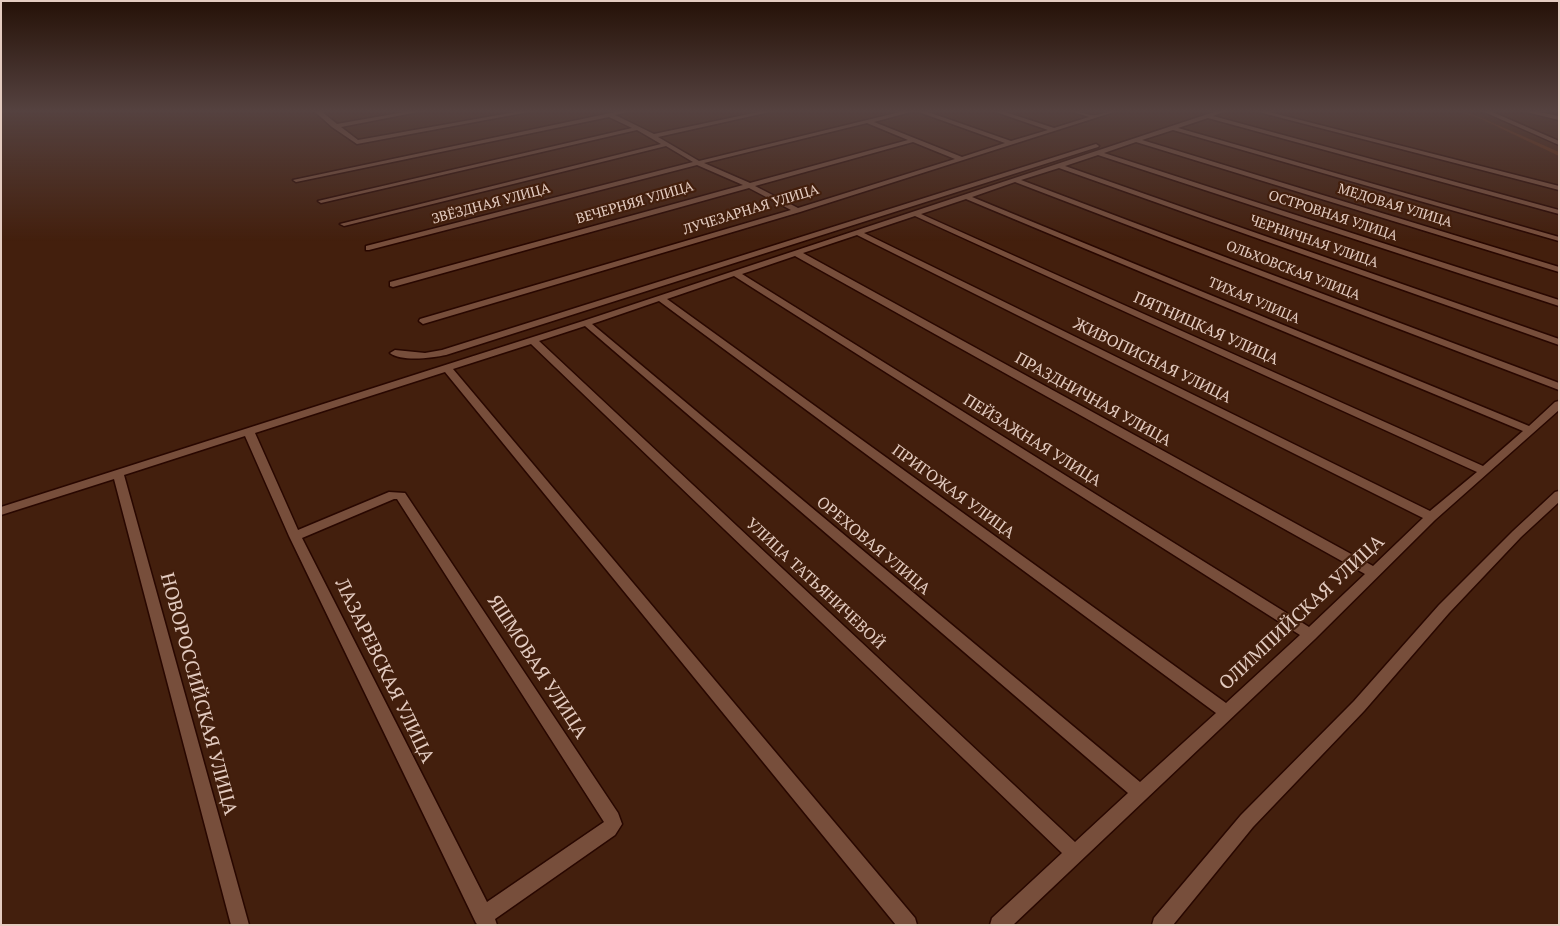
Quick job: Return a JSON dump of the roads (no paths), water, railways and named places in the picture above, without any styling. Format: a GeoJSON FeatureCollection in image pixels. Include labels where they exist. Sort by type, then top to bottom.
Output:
{"type":"FeatureCollection","features":[{"type":"Feature","properties":{"kind":"street"},"geometry":{"type":"LineString","coordinates":[[296,180],[421,154]]}},
{"type":"Feature","properties":{"kind":"street"},"geometry":{"type":"LineString","coordinates":[[321,201],[526,154]]}},
{"type":"Feature","properties":{"kind":"street"},"geometry":{"type":"LineString","coordinates":[[344,224],[626,154]]}},
{"type":"Feature","properties":{"kind":"street"},"geometry":{"type":"LineString","coordinates":[[684,154],[698,163],[749,185],[797,210]]}},
{"type":"Feature","properties":{"kind":"street","name":"ЗВЁЗДНАЯ УЛИЦА"},"geometry":{"type":"LineString","coordinates":[[369,248],[735,154]]}},
{"type":"Feature","properties":{"kind":"street","name":"ВЕЧЕРНЯЯ УЛИЦА"},"geometry":{"type":"LineString","coordinates":[[393,284],[861,154]]}},
{"type":"Feature","properties":{"kind":"street"},"geometry":{"type":"LineString","coordinates":[[952,154],[962,158]]}},
{"type":"Feature","properties":{"kind":"street","name":"ЛУЧЕЗАРНАЯ УЛИЦА"},"geometry":{"type":"LineString","coordinates":[[423,321],[797,210],[975,154]]}},
{"type":"Feature","properties":{"kind":"street"},"geometry":{"type":"LineString","coordinates":[[395,353],[425,356],[443,354],[1078,154]]}},
{"type":"Feature","properties":{"kind":"street"},"geometry":{"type":"LineString","coordinates":[[1,511],[586,323],[1095,154]]}},
{"type":"Feature","properties":{"kind":"street","name":"ОСТРОВНАЯ УЛИЦА"},"geometry":{"type":"LineString","coordinates":[[1103,154],[1559,303]]}},
{"type":"Feature","properties":{"kind":"street","name":"МЕДОВАЯ УЛИЦА"},"geometry":{"type":"LineString","coordinates":[[1183,154],[1559,270]]}},
{"type":"Feature","properties":{"kind":"street"},"geometry":{"type":"LineString","coordinates":[[1264,154],[1559,239]]}},
{"type":"Feature","properties":{"kind":"street"},"geometry":{"type":"LineString","coordinates":[[1351,154],[1559,212]]}},
{"type":"Feature","properties":{"kind":"street"},"geometry":{"type":"LineString","coordinates":[[1427,154],[1559,188]]}},
{"type":"Feature","properties":{"kind":"street","name":"ЧЕРНИЧНАЯ УЛИЦА"},"geometry":{"type":"LineString","coordinates":[[1060,166],[1559,342]]}},
{"type":"Feature","properties":{"kind":"street","name":"ОЛЬХОВСКАЯ УЛИЦА"},"geometry":{"type":"LineString","coordinates":[[1017,181],[1559,387]]}},
{"type":"Feature","properties":{"kind":"street","name":"ТИХАЯ УЛИЦА"},"geometry":{"type":"LineString","coordinates":[[967,197],[1530,430]]}},
{"type":"Feature","properties":{"kind":"street","name":"ПЯТНИЦКАЯ УЛИЦА"},"geometry":{"type":"LineString","coordinates":[[916,214],[1484,471]]}},
{"type":"Feature","properties":{"kind":"street","name":"ЖИВОПИСНАЯ УЛИЦА"},"geometry":{"type":"LineString","coordinates":[[859,233],[1431,517]]}},
{"type":"Feature","properties":{"kind":"street","name":"ПРАЗДНИЧНАЯ УЛИЦА"},"geometry":{"type":"LineString","coordinates":[[796,253],[1375,573]]}},
{"type":"Feature","properties":{"kind":"street","name":"ПЕЙЗАЖНАЯ УЛИЦА"},"geometry":{"type":"LineString","coordinates":[[736,274],[1310,636]]}},
{"type":"Feature","properties":{"kind":"street","name":"ПРИГОЖАЯ УЛИЦА"},"geometry":{"type":"LineString","coordinates":[[660,298],[1226,712]]}},
{"type":"Feature","properties":{"kind":"street","name":"ОРЕХОВАЯ УЛИЦА"},"geometry":{"type":"LineString","coordinates":[[586,323],[1140,793]]}},
{"type":"Feature","properties":{"kind":"street","name":"УЛИЦА ТАТЬЯНИЧЕВОЙ"},"geometry":{"type":"LineString","coordinates":[[533,340],[1074,853]]}},
{"type":"Feature","properties":{"kind":"street"},"geometry":{"type":"LineString","coordinates":[[447,368],[908,925]]}},
{"type":"Feature","properties":{"kind":"street","name":"ОЛИМПИЙСКАЯ УЛИЦА"},"geometry":{"type":"LineString","coordinates":[[999,925],[1074,853],[1310,636],[1431,517],[1559,404]]}},
{"type":"Feature","properties":{"kind":"street","name":"ЛАЗАРЕВСКАЯ УЛИЦА"},"geometry":{"type":"LineString","coordinates":[[249,432],[295,536],[485,920]]}},
{"type":"Feature","properties":{"kind":"street","name":"НОВОРОССИЙСКАЯ УЛИЦА"},"geometry":{"type":"LineString","coordinates":[[118,474],[240,925]]}},
{"type":"Feature","properties":{"kind":"street","name":"ЯШМОВАЯ УЛИЦА"},"geometry":{"type":"LineString","coordinates":[[295,536],[394,495],[401,496],[612,819],[613,824],[609,829],[485,920]]}},
{"type":"Feature","properties":{"kind":"street"},"geometry":{"type":"LineString","coordinates":[[1161,925],[1248,822],[1359,706],[1444,609],[1517,534],[1559,495]]}}]}
